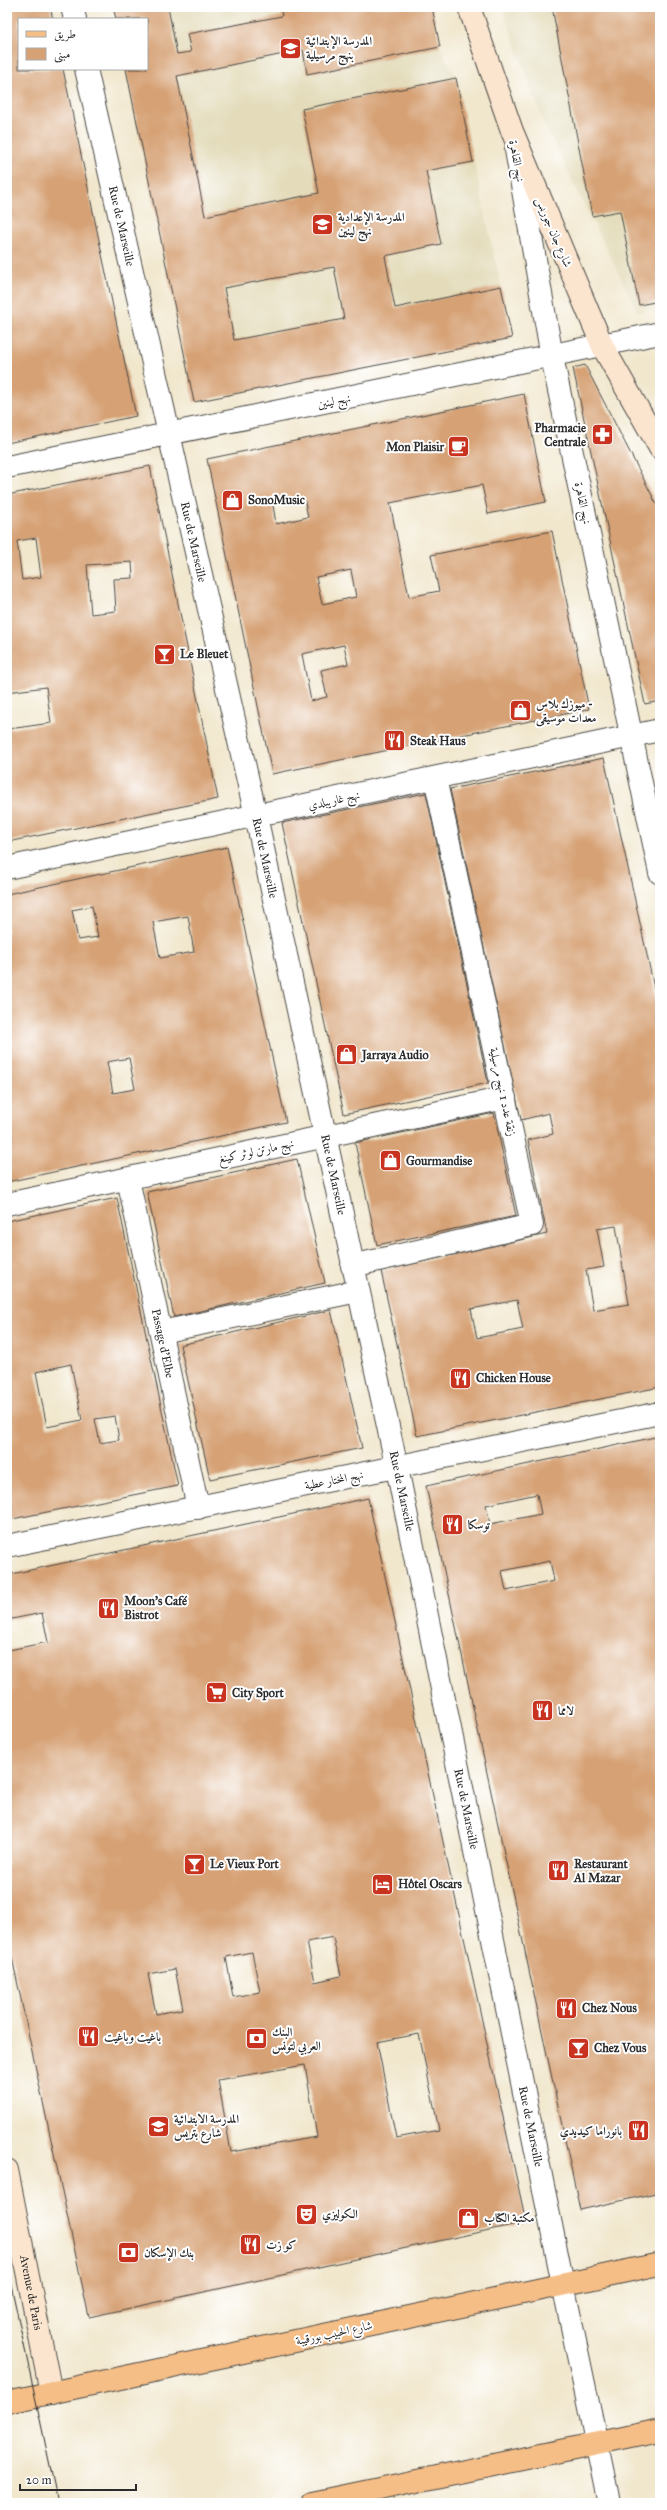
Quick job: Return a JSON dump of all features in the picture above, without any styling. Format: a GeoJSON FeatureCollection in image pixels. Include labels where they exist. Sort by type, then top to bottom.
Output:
{"type":"FeatureCollection","features":[{"type":"Feature","properties":{"kind":"main road","name":"شارع جان جوريس"},"geometry":{"type":"LineString","coordinates":[[469,7],[512,131],[603,346],[660,448]]}},
{"type":"Feature","properties":{"kind":"main road","name":"Avenue de Paris"},"geometry":{"type":"LineString","coordinates":[[7,2170],[51,2392]]}},
{"type":"Feature","properties":{"kind":"main road","name":"شارع الحبيب بورقيبة"},"geometry":{"type":"LineString","coordinates":[[7,2402],[660,2264]]}},
{"type":"Feature","properties":{"kind":"main road"},"geometry":{"type":"LineString","coordinates":[[312,2503],[660,2430]]}},
{"type":"Feature","properties":{"kind":"street"},"geometry":{"type":"LineString","coordinates":[[72,7],[75,18]]}},
{"type":"Feature","properties":{"kind":"street","name":"Rue de Marseille"},"geometry":{"type":"LineString","coordinates":[[86,70],[256,816],[352,1266],[398,1468],[563,2284],[598,2444],[609,2503]]}},
{"type":"Feature","properties":{"kind":"street","name":"نهج القاهرة"},"geometry":{"type":"LineString","coordinates":[[512,131],[552,357],[633,737],[660,873]]}},
{"type":"Feature","properties":{"kind":"street","name":"نهج لينين"},"geometry":{"type":"LineString","coordinates":[[7,467],[552,357],[660,333]]}},
{"type":"Feature","properties":{"kind":"street","name":"نهج غاريبلدي"},"geometry":{"type":"LineString","coordinates":[[7,868],[633,737],[660,730]]}},
{"type":"Feature","properties":{"kind":"street","name":"زنقة عدد 1 نهج مرسيلية"},"geometry":{"type":"LineString","coordinates":[[352,1266],[532,1225],[435,778]]}},
{"type":"Feature","properties":{"kind":"street","name":"نهج مارتن لوثر كينغ"},"geometry":{"type":"LineString","coordinates":[[7,1204],[505,1098]]}},
{"type":"Feature","properties":{"kind":"street","name":"Passage d'Elbe"},"geometry":{"type":"LineString","coordinates":[[128,1179],[198,1508]]}},
{"type":"Feature","properties":{"kind":"street"},"geometry":{"type":"LineString","coordinates":[[161,1332],[358,1291]]}},
{"type":"Feature","properties":{"kind":"street","name":"نهج المختار عطية"},"geometry":{"type":"LineString","coordinates":[[7,1546],[398,1468],[660,1413]]}},
{"type":"Feature","properties":{"kind":"shaded area","name":"المدرسة الإعدادية نهج لينين"},"geometry":{"type":"Polygon","coordinates":[[[113,7],[432,7],[440,47],[456,78],[512,338],[194,402],[126,70],[148,70],[148,18],[116,18],[113,7]]]}},
{"type":"Feature","properties":{"kind":"shaded area"},"geometry":{"type":"Polygon","coordinates":[[[502,7],[660,7],[660,307],[638,312],[544,124],[502,7]]]}},
{"type":"Feature","properties":{"kind":"building"},"geometry":{"type":"Polygon","coordinates":[[[7,7],[50,7],[53,18],[18,18],[18,70],[63,70],[136,416],[7,443],[7,7]]]}},
{"type":"Feature","properties":{"kind":"building","name":"المدرسة الإعدادية نهج لينين"},"geometry":{"type":"Polygon","coordinates":[[[113,7],[168,7],[177,54],[191,52],[187,34],[282,16],[280,7],[432,7],[440,47],[307,74],[303,50],[177,76],[205,216],[319,193],[302,109],[456,78],[473,162],[426,171],[441,244],[385,256],[395,308],[501,286],[512,338],[194,402],[126,70],[148,70],[148,18],[116,18],[113,7]],[[334,267],[224,288],[234,340],[344,319],[334,267]]]}},
{"type":"Feature","properties":{"kind":"building"},"geometry":{"type":"Polygon","coordinates":[[[552,7],[660,7],[660,301],[639,305],[620,211],[592,216],[552,7]]]}},
{"type":"Feature","properties":{"kind":"building"},"geometry":{"type":"Polygon","coordinates":[[[585,365],[660,511],[660,701],[645,704],[573,368],[585,365]]]}},
{"type":"Feature","properties":{"kind":"building"},"geometry":{"type":"Polygon","coordinates":[[[524,394],[546,502],[488,514],[482,485],[390,503],[409,597],[439,591],[431,555],[552,531],[589,709],[272,774],[207,459],[524,394]],[[304,498],[273,505],[276,524],[308,517],[304,498]],[[351,570],[316,577],[322,604],[356,597],[351,570]],[[344,645],[302,654],[311,701],[327,697],[321,670],[348,664],[344,645]]]}},
{"type":"Feature","properties":{"kind":"building"},"geometry":{"type":"Polygon","coordinates":[[[150,466],[218,799],[7,842],[7,719],[9,729],[51,723],[46,687],[7,692],[7,495],[150,466]],[[36,538],[17,541],[22,580],[41,577],[36,538]],[[132,562],[87,565],[91,614],[116,611],[114,579],[133,578],[132,562]]]}},
{"type":"Feature","properties":{"kind":"building"},"geometry":{"type":"Polygon","coordinates":[[[604,758],[660,1015],[660,1387],[417,1436],[381,1271],[547,1234],[528,1140],[553,1134],[549,1113],[521,1120],[450,789],[604,758]],[[616,1226],[597,1229],[604,1267],[586,1270],[593,1310],[629,1304],[616,1226]],[[517,1300],[471,1309],[477,1338],[523,1329],[517,1300]]]}},
{"type":"Feature","properties":{"kind":"building"},"geometry":{"type":"Polygon","coordinates":[[[426,793],[488,1083],[344,1114],[282,823],[426,793]]]}},
{"type":"Feature","properties":{"kind":"building"},"geometry":{"type":"Polygon","coordinates":[[[227,847],[286,1122],[7,1182],[7,894],[227,847]],[[92,906],[72,910],[78,940],[98,937],[92,906]],[[188,916],[153,922],[160,958],[194,952],[188,916]],[[129,1058],[107,1062],[113,1093],[135,1089],[129,1058]]]}},
{"type":"Feature","properties":{"kind":"building"},"geometry":{"type":"Polygon","coordinates":[[[494,1113],[516,1216],[377,1245],[355,1143],[494,1113]]]}},
{"type":"Feature","properties":{"kind":"building"},"geometry":{"type":"Polygon","coordinates":[[[297,1159],[325,1283],[174,1317],[147,1192],[297,1159]]]}},
{"type":"Feature","properties":{"kind":"building"},"geometry":{"type":"Polygon","coordinates":[[[117,1198],[178,1486],[7,1520],[7,1221],[117,1198]],[[71,1364],[36,1372],[47,1427],[82,1420],[71,1364]],[[115,1416],[95,1419],[100,1443],[119,1440],[115,1416]]]}},
{"type":"Feature","properties":{"kind":"building"},"geometry":{"type":"Polygon","coordinates":[[[331,1310],[362,1448],[210,1479],[180,1345],[331,1310]]]}},
{"type":"Feature","properties":{"kind":"building"},"geometry":{"type":"Polygon","coordinates":[[[660,1436],[660,2192],[580,2210],[426,1486],[660,1436]],[[537,1494],[486,1505],[490,1524],[541,1514],[537,1494]],[[550,1561],[502,1571],[506,1591],[554,1581],[550,1561]]]}},
{"type":"Feature","properties":{"kind":"building"},"geometry":{"type":"Polygon","coordinates":[[[368,1498],[526,2222],[89,2317],[7,1934],[7,1644],[9,1650],[48,1642],[42,1613],[7,1620],[7,1575],[368,1498]],[[333,1937],[307,1942],[315,1982],[341,1976],[333,1937]],[[252,1952],[226,1957],[233,1997],[260,1992],[252,1952]],[[175,1969],[148,1974],[156,2014],[183,2009],[175,1969]],[[419,2034],[377,2042],[396,2138],[439,2130],[419,2034]],[[305,2065],[218,2080],[231,2152],[317,2137],[305,2065]]]}},
{"type":"Feature","properties":{"kind":"tram line"},"geometry":{"type":"LineString","coordinates":[[7,2266],[58,2503]]}},
{"type":"Feature","properties":{"kind":"place","name":"المدرسة الإبتدائية بنهج مرسيلية"},"geometry":{"type":"Point","coordinates":[290,48]}},
{"type":"Feature","properties":{"kind":"place","name":"المدرسة الإعدادية نهج لينين"},"geometry":{"type":"Point","coordinates":[322,224]}},
{"type":"Feature","properties":{"kind":"place","name":"Pharmacie Centrale"},"geometry":{"type":"Point","coordinates":[602,435]}},
{"type":"Feature","properties":{"kind":"place","name":"Mon Plaisir"},"geometry":{"type":"Point","coordinates":[459,447]}},
{"type":"Feature","properties":{"kind":"place","name":"SonoMusic"},"geometry":{"type":"Point","coordinates":[233,500]}},
{"type":"Feature","properties":{"kind":"place","name":"Le Bleuet"},"geometry":{"type":"Point","coordinates":[165,654]}},
{"type":"Feature","properties":{"kind":"place","name":"ميوزك بلاس - معدات موسيقى"},"geometry":{"type":"Point","coordinates":[520,711]}},
{"type":"Feature","properties":{"kind":"place","name":"Steak Haus"},"geometry":{"type":"Point","coordinates":[394,741]}},
{"type":"Feature","properties":{"kind":"place","name":"Jarraya Audio"},"geometry":{"type":"Point","coordinates":[346,1055]}},
{"type":"Feature","properties":{"kind":"place","name":"Gourmandise"},"geometry":{"type":"Point","coordinates":[390,1161]}},
{"type":"Feature","properties":{"kind":"place","name":"Chicken House"},"geometry":{"type":"Point","coordinates":[460,1378]}},
{"type":"Feature","properties":{"kind":"place","name":"توسكا"},"geometry":{"type":"Point","coordinates":[452,1525]}},
{"type":"Feature","properties":{"kind":"place","name":"Moon's Café Bistrot"},"geometry":{"type":"Point","coordinates":[109,1608]}},
{"type":"Feature","properties":{"kind":"place","name":"City Sport"},"geometry":{"type":"Point","coordinates":[216,1693]}},
{"type":"Feature","properties":{"kind":"place","name":"لامما"},"geometry":{"type":"Point","coordinates":[542,1711]}},
{"type":"Feature","properties":{"kind":"place","name":"Le Vieux Port"},"geometry":{"type":"Point","coordinates":[194,1864]}},
{"type":"Feature","properties":{"kind":"place","name":"Restaurant Al Mazar"},"geometry":{"type":"Point","coordinates":[559,1871]}},
{"type":"Feature","properties":{"kind":"place","name":"Hôtel Oscars"},"geometry":{"type":"Point","coordinates":[382,1884]}},
{"type":"Feature","properties":{"kind":"place","name":"Chez Nous"},"geometry":{"type":"Point","coordinates":[567,2008]}},
{"type":"Feature","properties":{"kind":"place","name":"باغيت وباغيت"},"geometry":{"type":"Point","coordinates":[89,2037]}},
{"type":"Feature","properties":{"kind":"place","name":"البنك العربي لتونس"},"geometry":{"type":"Point","coordinates":[257,2039]}},
{"type":"Feature","properties":{"kind":"place","name":"Chez Vous"},"geometry":{"type":"Point","coordinates":[579,2048]}},
{"type":"Feature","properties":{"kind":"place","name":"المدرسة الابتدائية شارع بتريس"},"geometry":{"type":"Point","coordinates":[158,2126]}},
{"type":"Feature","properties":{"kind":"place","name":"بانوراما كيديدي"},"geometry":{"type":"Point","coordinates":[638,2131]}},
{"type":"Feature","properties":{"kind":"place","name":"الكوليزي"},"geometry":{"type":"Point","coordinates":[306,2214]}},
{"type":"Feature","properties":{"kind":"place","name":"مكتبة الكتاب"},"geometry":{"type":"Point","coordinates":[469,2218]}},
{"type":"Feature","properties":{"kind":"place","name":"كو زت"},"geometry":{"type":"Point","coordinates":[251,2245]}},
{"type":"Feature","properties":{"kind":"place","name":"بنك الإسكان"},"geometry":{"type":"Point","coordinates":[129,2253]}}]}
